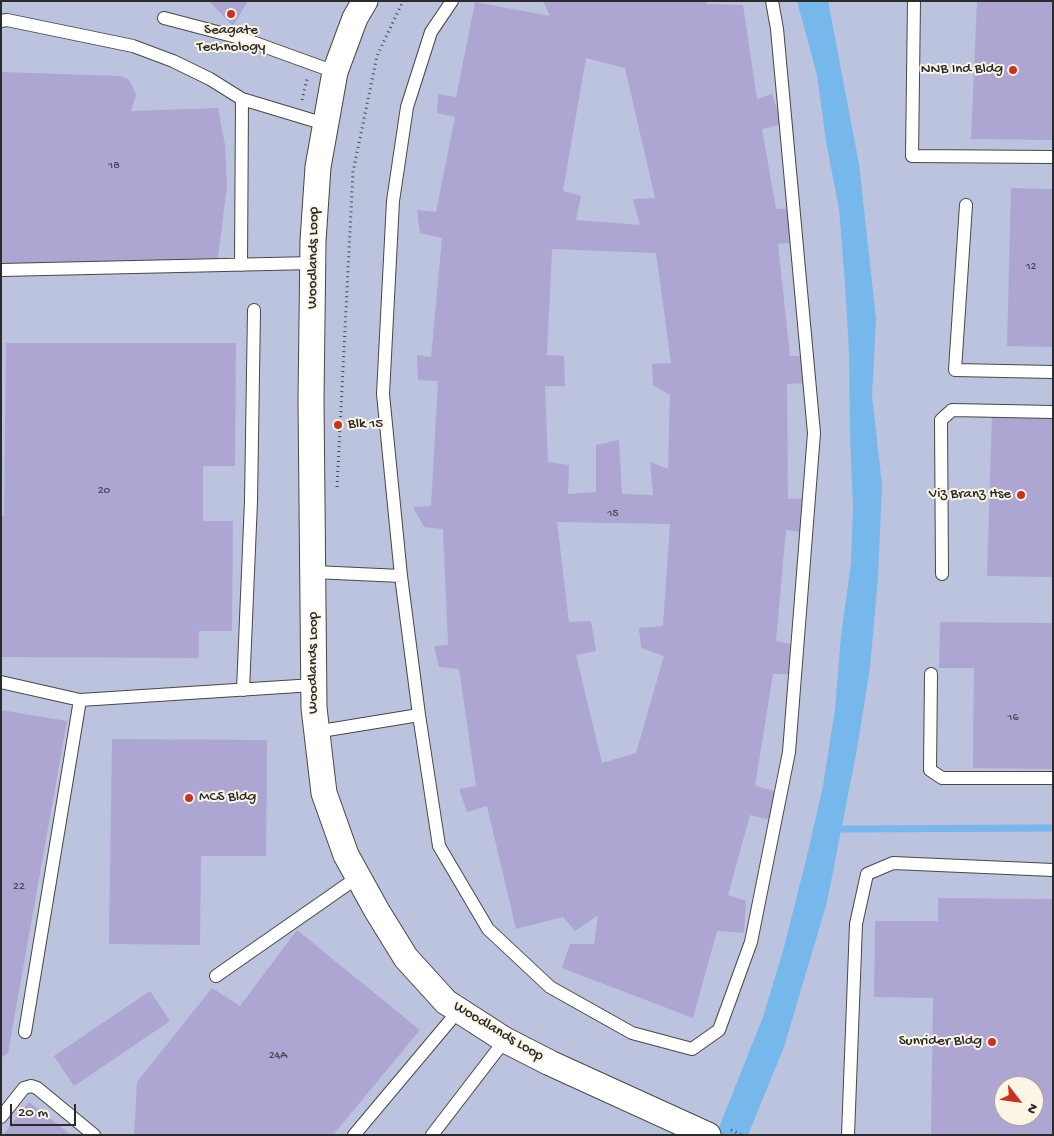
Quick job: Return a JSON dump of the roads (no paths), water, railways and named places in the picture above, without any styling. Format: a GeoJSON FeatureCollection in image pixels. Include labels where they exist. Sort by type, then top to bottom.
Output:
{"type":"FeatureCollection","features":[{"type":"Feature","properties":{"kind":"street","name":"Woodlands Loop"},"geometry":{"type":"LineString","coordinates":[[364,1],[355,18],[335,72],[318,167],[313,263],[311,400],[314,685],[315,732],[324,793],[346,855],[377,911],[406,958],[446,1002],[505,1040],[550,1063],[708,1135]]}},
{"type":"Feature","properties":{"kind":"lane"},"geometry":{"type":"LineString","coordinates":[[452,1],[431,32],[407,106],[393,201],[383,394],[419,715],[439,846],[488,929],[550,988],[632,1032],[692,1049],[719,1030],[751,942],[789,752],[814,433],[772,1]]}},
{"type":"Feature","properties":{"kind":"lane"},"geometry":{"type":"LineString","coordinates":[[914,1],[912,156],[1053,157]]}},
{"type":"Feature","properties":{"kind":"lane"},"geometry":{"type":"LineString","coordinates":[[164,18],[244,40],[335,72]]}},
{"type":"Feature","properties":{"kind":"lane"},"geometry":{"type":"LineString","coordinates":[[1,21],[7,20],[133,46],[172,61],[210,79],[242,99],[325,124]]}},
{"type":"Feature","properties":{"kind":"lane"},"geometry":{"type":"LineString","coordinates":[[241,265],[242,99]]}},
{"type":"Feature","properties":{"kind":"lane"},"geometry":{"type":"LineString","coordinates":[[966,205],[955,370],[1053,372]]}},
{"type":"Feature","properties":{"kind":"lane"},"geometry":{"type":"LineString","coordinates":[[1,270],[313,263]]}},
{"type":"Feature","properties":{"kind":"lane"},"geometry":{"type":"LineString","coordinates":[[244,690],[251,501],[254,310]]}},
{"type":"Feature","properties":{"kind":"lane"},"geometry":{"type":"LineString","coordinates":[[942,574],[941,420],[952,410],[1053,412]]}},
{"type":"Feature","properties":{"kind":"lane"},"geometry":{"type":"LineString","coordinates":[[314,572],[402,576]]}},
{"type":"Feature","properties":{"kind":"lane"},"geometry":{"type":"LineString","coordinates":[[931,674],[930,770],[942,778],[1053,778]]}},
{"type":"Feature","properties":{"kind":"lane"},"geometry":{"type":"LineString","coordinates":[[1,682],[80,700],[314,685]]}},
{"type":"Feature","properties":{"kind":"lane"},"geometry":{"type":"LineString","coordinates":[[25,1032],[80,700]]}},
{"type":"Feature","properties":{"kind":"lane"},"geometry":{"type":"LineString","coordinates":[[315,732],[419,715]]}},
{"type":"Feature","properties":{"kind":"lane"},"geometry":{"type":"LineString","coordinates":[[848,1135],[856,924],[866,874],[893,863],[1053,870]]}},
{"type":"Feature","properties":{"kind":"lane"},"geometry":{"type":"LineString","coordinates":[[216,976],[358,877]]}},
{"type":"Feature","properties":{"kind":"lane"},"geometry":{"type":"LineString","coordinates":[[354,1135],[459,1010]]}},
{"type":"Feature","properties":{"kind":"lane"},"geometry":{"type":"LineString","coordinates":[[432,1135],[505,1040]]}},
{"type":"Feature","properties":{"kind":"lane"},"geometry":{"type":"LineString","coordinates":[[1,1117],[24,1088],[31,1086],[37,1088],[94,1135]]}},
{"type":"Feature","properties":{"kind":"water"},"geometry":{"type":"Polygon","coordinates":[[[797,1],[828,1],[859,164],[876,319],[872,396],[882,485],[878,578],[870,668],[857,749],[827,902],[784,1047],[748,1135],[716,1135],[763,1017],[783,951],[807,856],[823,786],[835,710],[841,636],[851,563],[853,507],[849,351],[839,209],[826,141],[817,75],[797,1]]]}},
{"type":"Feature","properties":{"kind":"waterway"},"geometry":{"type":"LineString","coordinates":[[842,829],[1053,828]]}},
{"type":"Feature","properties":{"kind":"place","name":"Seagate Technology"},"geometry":{"type":"Point","coordinates":[231,14]}},
{"type":"Feature","properties":{"kind":"place","name":"NNB Ind Bldg"},"geometry":{"type":"Point","coordinates":[1013,70]}},
{"type":"Feature","properties":{"kind":"place","name":"Blk 15"},"geometry":{"type":"Point","coordinates":[338,425]}},
{"type":"Feature","properties":{"kind":"place","name":"Viz Branz Hse"},"geometry":{"type":"Point","coordinates":[1021,495]}},
{"type":"Feature","properties":{"kind":"place","name":"MCS Bldg"},"geometry":{"type":"Point","coordinates":[189,798]}},
{"type":"Feature","properties":{"kind":"place","name":"Sunrider Bldg"},"geometry":{"type":"Point","coordinates":[992,1042]}}]}
